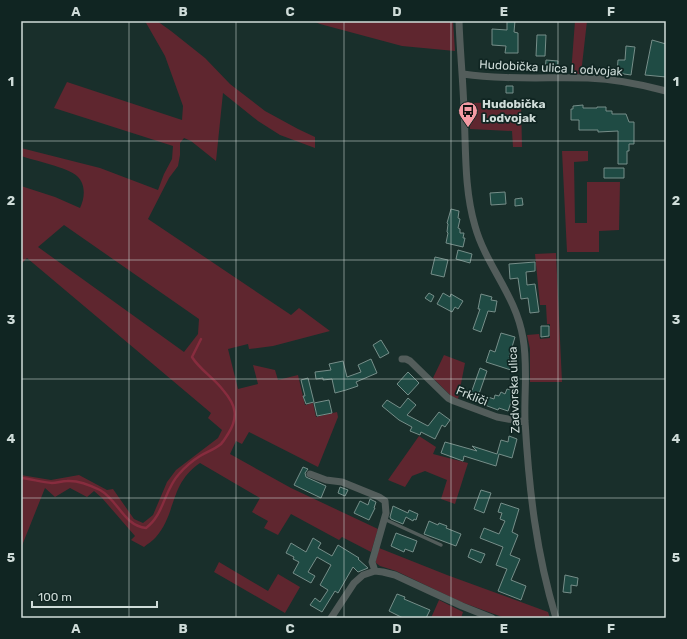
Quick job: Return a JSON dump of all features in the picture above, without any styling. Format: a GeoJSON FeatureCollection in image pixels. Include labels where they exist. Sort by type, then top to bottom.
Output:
{"type":"FeatureCollection","features":[{"type":"Feature","properties":{"kind":"street","name":"Hudobička ulica I. odvojak"},"geometry":{"type":"LineString","coordinates":[[459,21],[463,74],[512,78],[588,78],[613,80],[642,84],[666,91]]}},
{"type":"Feature","properties":{"kind":"street","name":"Zadvorska ulica"},"geometry":{"type":"LineString","coordinates":[[463,74],[467,182],[470,204],[478,236],[519,318],[525,353],[526,422],[532,509],[536,539],[549,597],[556,618]]}},
{"type":"Feature","properties":{"kind":"street","name":"Frkliči"},"geometry":{"type":"LineString","coordinates":[[402,359],[410,361],[448,398],[497,417],[526,422]]}},
{"type":"Feature","properties":{"kind":"street"},"geometry":{"type":"LineString","coordinates":[[310,474],[326,480],[342,482],[379,497],[385,501],[387,505],[372,562],[375,571]]}},
{"type":"Feature","properties":{"kind":"street"},"geometry":{"type":"LineString","coordinates":[[331,618],[354,583],[364,575],[375,571],[395,575],[492,618]]}},
{"type":"Feature","properties":{"kind":"lane"},"geometry":{"type":"LineString","coordinates":[[384,519],[441,545]]}},
{"type":"Feature","properties":{"kind":"shaded area"},"geometry":{"type":"Polygon","coordinates":[[[145,21],[157,21],[205,58],[230,84],[265,111],[315,137],[315,148],[280,135],[258,121],[223,93],[216,161],[191,141],[184,138],[180,143],[178,166],[169,178],[148,219],[291,315],[299,308],[330,331],[273,346],[249,349],[248,344],[228,349],[238,389],[258,384],[253,365],[275,370],[278,380],[298,375],[305,405],[313,403],[316,417],[337,412],[338,417],[318,467],[249,432],[242,444],[236,441],[230,454],[291,488],[378,529],[371,552],[342,537],[339,540],[291,514],[278,535],[264,528],[268,521],[252,512],[260,498],[200,463],[190,471],[183,480],[163,528],[155,538],[144,547],[131,540],[135,536],[94,491],[87,497],[70,488],[55,497],[45,488],[21,548],[21,475],[51,480],[79,475],[107,490],[113,489],[134,519],[143,523],[153,515],[167,482],[176,470],[218,438],[222,430],[208,418],[211,413],[27,258],[21,264],[21,186],[55,197],[80,208],[84,191],[80,179],[73,173],[59,167],[21,156],[21,148],[100,168],[158,190],[172,159],[173,146],[54,108],[67,82],[182,120],[183,106],[165,56],[145,21]],[[64,225],[38,247],[184,352],[198,334],[199,319],[64,225]]]}},
{"type":"Feature","properties":{"kind":"shaded area"},"geometry":{"type":"Polygon","coordinates":[[[313,21],[453,21],[455,51],[402,46],[313,21]]]}},
{"type":"Feature","properties":{"kind":"shaded area"},"geometry":{"type":"Polygon","coordinates":[[[575,21],[587,21],[581,74],[571,74],[575,21]]]}},
{"type":"Feature","properties":{"kind":"shaded area"},"geometry":{"type":"Polygon","coordinates":[[[521,102],[522,147],[513,147],[512,131],[470,129],[469,103],[521,102]]]}},
{"type":"Feature","properties":{"kind":"shaded area"},"geometry":{"type":"Polygon","coordinates":[[[562,151],[588,151],[588,161],[574,162],[575,223],[587,223],[587,182],[620,182],[619,230],[599,231],[599,252],[567,252],[562,151]]]}},
{"type":"Feature","properties":{"kind":"shaded area"},"geometry":{"type":"Polygon","coordinates":[[[556,253],[562,382],[530,382],[530,349],[527,335],[539,334],[540,339],[550,338],[550,324],[547,324],[546,305],[540,305],[535,254],[556,253]]]}},
{"type":"Feature","properties":{"kind":"shaded area"},"geometry":{"type":"Polygon","coordinates":[[[444,355],[465,363],[458,399],[451,396],[433,378],[444,355]]]}},
{"type":"Feature","properties":{"kind":"shaded area"},"geometry":{"type":"Polygon","coordinates":[[[419,436],[436,447],[433,454],[468,463],[455,504],[441,499],[447,480],[425,471],[412,476],[405,487],[388,480],[419,436]]]}},
{"type":"Feature","properties":{"kind":"shaded area"},"geometry":{"type":"Polygon","coordinates":[[[379,548],[548,612],[550,618],[505,618],[461,602],[396,571],[380,566],[376,563],[379,548]]]}},
{"type":"Feature","properties":{"kind":"shaded area"},"geometry":{"type":"Polygon","coordinates":[[[219,562],[268,591],[278,574],[300,587],[285,613],[214,572],[219,562]]]}},
{"type":"Feature","properties":{"kind":"shaded area"},"geometry":{"type":"Polygon","coordinates":[[[439,600],[463,612],[461,618],[431,618],[439,600]]]}},
{"type":"Feature","properties":{"kind":"building"},"geometry":{"type":"Polygon","coordinates":[[[507,21],[515,21],[514,32],[518,33],[518,53],[505,53],[506,46],[492,45],[492,29],[507,30],[507,21]]]}},
{"type":"Feature","properties":{"kind":"building"},"geometry":{"type":"Polygon","coordinates":[[[537,35],[546,35],[545,56],[536,56],[537,35]]]}},
{"type":"Feature","properties":{"kind":"building"},"geometry":{"type":"Polygon","coordinates":[[[652,40],[666,44],[666,77],[645,75],[652,40]]]}},
{"type":"Feature","properties":{"kind":"building"},"geometry":{"type":"Polygon","coordinates":[[[626,46],[635,47],[631,75],[617,73],[618,60],[625,60],[626,46]]]}},
{"type":"Feature","properties":{"kind":"building"},"geometry":{"type":"Polygon","coordinates":[[[546,60],[558,61],[557,72],[545,71],[546,60]]]}},
{"type":"Feature","properties":{"kind":"building"},"geometry":{"type":"Polygon","coordinates":[[[506,86],[513,86],[513,93],[506,93],[506,86]]]}},
{"type":"Feature","properties":{"kind":"building"},"geometry":{"type":"Polygon","coordinates":[[[583,105],[583,108],[606,107],[606,111],[612,111],[612,114],[626,114],[629,122],[634,122],[634,144],[629,144],[629,151],[627,151],[627,164],[618,164],[618,131],[598,132],[598,130],[579,130],[579,120],[571,120],[571,109],[573,109],[573,106],[583,105]]]}},
{"type":"Feature","properties":{"kind":"building"},"geometry":{"type":"Polygon","coordinates":[[[604,168],[624,168],[624,178],[604,178],[604,168]]]}},
{"type":"Feature","properties":{"kind":"building"},"geometry":{"type":"Polygon","coordinates":[[[505,192],[506,204],[491,205],[490,193],[505,192]]]}},
{"type":"Feature","properties":{"kind":"building"},"geometry":{"type":"Polygon","coordinates":[[[522,198],[523,205],[515,206],[515,199],[522,198]]]}},
{"type":"Feature","properties":{"kind":"building"},"geometry":{"type":"Polygon","coordinates":[[[451,209],[459,211],[458,218],[460,219],[458,228],[460,229],[460,233],[464,233],[463,238],[465,238],[463,247],[446,243],[448,233],[447,223],[451,209]]]}},
{"type":"Feature","properties":{"kind":"building"},"geometry":{"type":"Polygon","coordinates":[[[458,250],[472,254],[470,263],[456,259],[458,250]]]}},
{"type":"Feature","properties":{"kind":"building"},"geometry":{"type":"Polygon","coordinates":[[[435,257],[448,260],[444,277],[431,274],[435,257]]]}},
{"type":"Feature","properties":{"kind":"building"},"geometry":{"type":"Polygon","coordinates":[[[535,262],[535,271],[526,272],[527,285],[535,284],[539,312],[530,313],[528,298],[521,299],[518,278],[510,279],[509,264],[535,262]]]}},
{"type":"Feature","properties":{"kind":"building"},"geometry":{"type":"Polygon","coordinates":[[[429,293],[434,296],[431,302],[425,298],[429,293]]]}},
{"type":"Feature","properties":{"kind":"building"},"geometry":{"type":"Polygon","coordinates":[[[443,293],[450,297],[451,294],[463,301],[458,309],[455,307],[452,312],[437,304],[443,293]]]}},
{"type":"Feature","properties":{"kind":"building"},"geometry":{"type":"Polygon","coordinates":[[[481,294],[492,297],[491,300],[497,301],[495,312],[488,311],[481,332],[473,329],[480,309],[478,309],[481,294]]]}},
{"type":"Feature","properties":{"kind":"building"},"geometry":{"type":"Polygon","coordinates":[[[541,326],[549,326],[549,336],[541,337],[541,326]]]}},
{"type":"Feature","properties":{"kind":"building"},"geometry":{"type":"Polygon","coordinates":[[[501,333],[515,337],[509,357],[517,360],[514,371],[486,362],[490,350],[495,352],[501,333]]]}},
{"type":"Feature","properties":{"kind":"building"},"geometry":{"type":"Polygon","coordinates":[[[381,340],[389,353],[380,358],[373,345],[381,340]]]}},
{"type":"Feature","properties":{"kind":"building"},"geometry":{"type":"Polygon","coordinates":[[[371,359],[377,373],[356,382],[358,386],[335,393],[332,379],[316,379],[315,372],[331,370],[329,364],[343,361],[347,377],[361,372],[358,365],[371,359]]]}},
{"type":"Feature","properties":{"kind":"building"},"geometry":{"type":"Polygon","coordinates":[[[480,368],[487,371],[479,394],[494,399],[495,395],[499,396],[501,392],[505,394],[507,389],[515,391],[508,411],[499,408],[498,410],[469,399],[480,368]]]}},
{"type":"Feature","properties":{"kind":"building"},"geometry":{"type":"Polygon","coordinates":[[[408,372],[419,383],[408,395],[397,384],[408,372]]]}},
{"type":"Feature","properties":{"kind":"building"},"geometry":{"type":"Polygon","coordinates":[[[308,378],[314,402],[306,404],[303,396],[305,396],[301,380],[308,378]]]}},
{"type":"Feature","properties":{"kind":"building"},"geometry":{"type":"Polygon","coordinates":[[[408,398],[416,405],[407,415],[428,426],[439,412],[450,420],[445,427],[442,425],[435,439],[421,432],[420,435],[410,431],[412,427],[399,420],[382,406],[387,400],[400,408],[408,398]]]}},
{"type":"Feature","properties":{"kind":"building"},"geometry":{"type":"Polygon","coordinates":[[[329,400],[332,413],[317,416],[314,403],[329,400]]]}},
{"type":"Feature","properties":{"kind":"building"},"geometry":{"type":"Polygon","coordinates":[[[509,436],[517,439],[512,458],[499,454],[496,466],[464,456],[463,461],[441,453],[445,442],[477,451],[472,446],[497,454],[501,440],[508,442],[509,436]]]}},
{"type":"Feature","properties":{"kind":"building"},"geometry":{"type":"Polygon","coordinates":[[[303,467],[308,469],[305,473],[306,477],[326,486],[321,498],[294,485],[303,467]]]}},
{"type":"Feature","properties":{"kind":"building"},"geometry":{"type":"Polygon","coordinates":[[[340,487],[348,490],[345,496],[338,493],[340,487]]]}},
{"type":"Feature","properties":{"kind":"building"},"geometry":{"type":"Polygon","coordinates":[[[481,490],[491,493],[484,513],[474,509],[481,490]]]}},
{"type":"Feature","properties":{"kind":"building"},"geometry":{"type":"Polygon","coordinates":[[[370,499],[376,502],[375,508],[369,520],[354,513],[360,501],[368,505],[370,499]]]}},
{"type":"Feature","properties":{"kind":"building"},"geometry":{"type":"Polygon","coordinates":[[[501,503],[519,509],[512,532],[518,535],[510,555],[520,559],[511,580],[526,586],[521,600],[498,591],[507,569],[496,565],[503,547],[480,538],[484,528],[499,534],[505,521],[500,519],[502,513],[498,512],[501,503]]]}},
{"type":"Feature","properties":{"kind":"building"},"geometry":{"type":"Polygon","coordinates":[[[393,506],[408,513],[409,510],[418,514],[416,520],[414,519],[413,521],[406,517],[403,524],[391,519],[390,517],[393,506]]]}},
{"type":"Feature","properties":{"kind":"building"},"geometry":{"type":"Polygon","coordinates":[[[429,521],[438,525],[439,523],[447,526],[446,528],[461,534],[456,546],[424,534],[429,521]]]}},
{"type":"Feature","properties":{"kind":"building"},"geometry":{"type":"Polygon","coordinates":[[[396,533],[417,541],[413,552],[405,549],[404,552],[391,546],[396,533]]]}},
{"type":"Feature","properties":{"kind":"building"},"geometry":{"type":"Polygon","coordinates":[[[313,538],[321,543],[318,548],[332,556],[338,545],[359,558],[358,559],[368,568],[358,572],[353,567],[338,593],[335,591],[322,612],[310,605],[315,598],[320,602],[328,590],[320,585],[331,565],[317,557],[308,572],[315,576],[311,583],[293,573],[299,562],[293,559],[294,557],[286,553],[291,543],[306,552],[313,538]]]}},
{"type":"Feature","properties":{"kind":"building"},"geometry":{"type":"Polygon","coordinates":[[[471,549],[485,554],[481,563],[468,557],[471,549]]]}},
{"type":"Feature","properties":{"kind":"building"},"geometry":{"type":"Polygon","coordinates":[[[565,575],[578,578],[577,586],[571,585],[571,593],[563,592],[565,575]]]}},
{"type":"Feature","properties":{"kind":"building"},"geometry":{"type":"Polygon","coordinates":[[[397,594],[405,597],[404,599],[430,610],[426,618],[403,618],[389,611],[397,594]]]}},
{"type":"Feature","properties":{"kind":"waterway"},"geometry":{"type":"LineString","coordinates":[[21,478],[52,483],[75,481],[88,485],[106,494],[132,523],[146,528],[157,516],[174,480],[194,460],[221,444],[234,422],[235,417],[231,401],[192,357],[201,339]]}},
{"type":"Feature","properties":{"kind":"place","name":"Hudobička I.odvojak"},"geometry":{"type":"Point","coordinates":[468,128]}}]}
